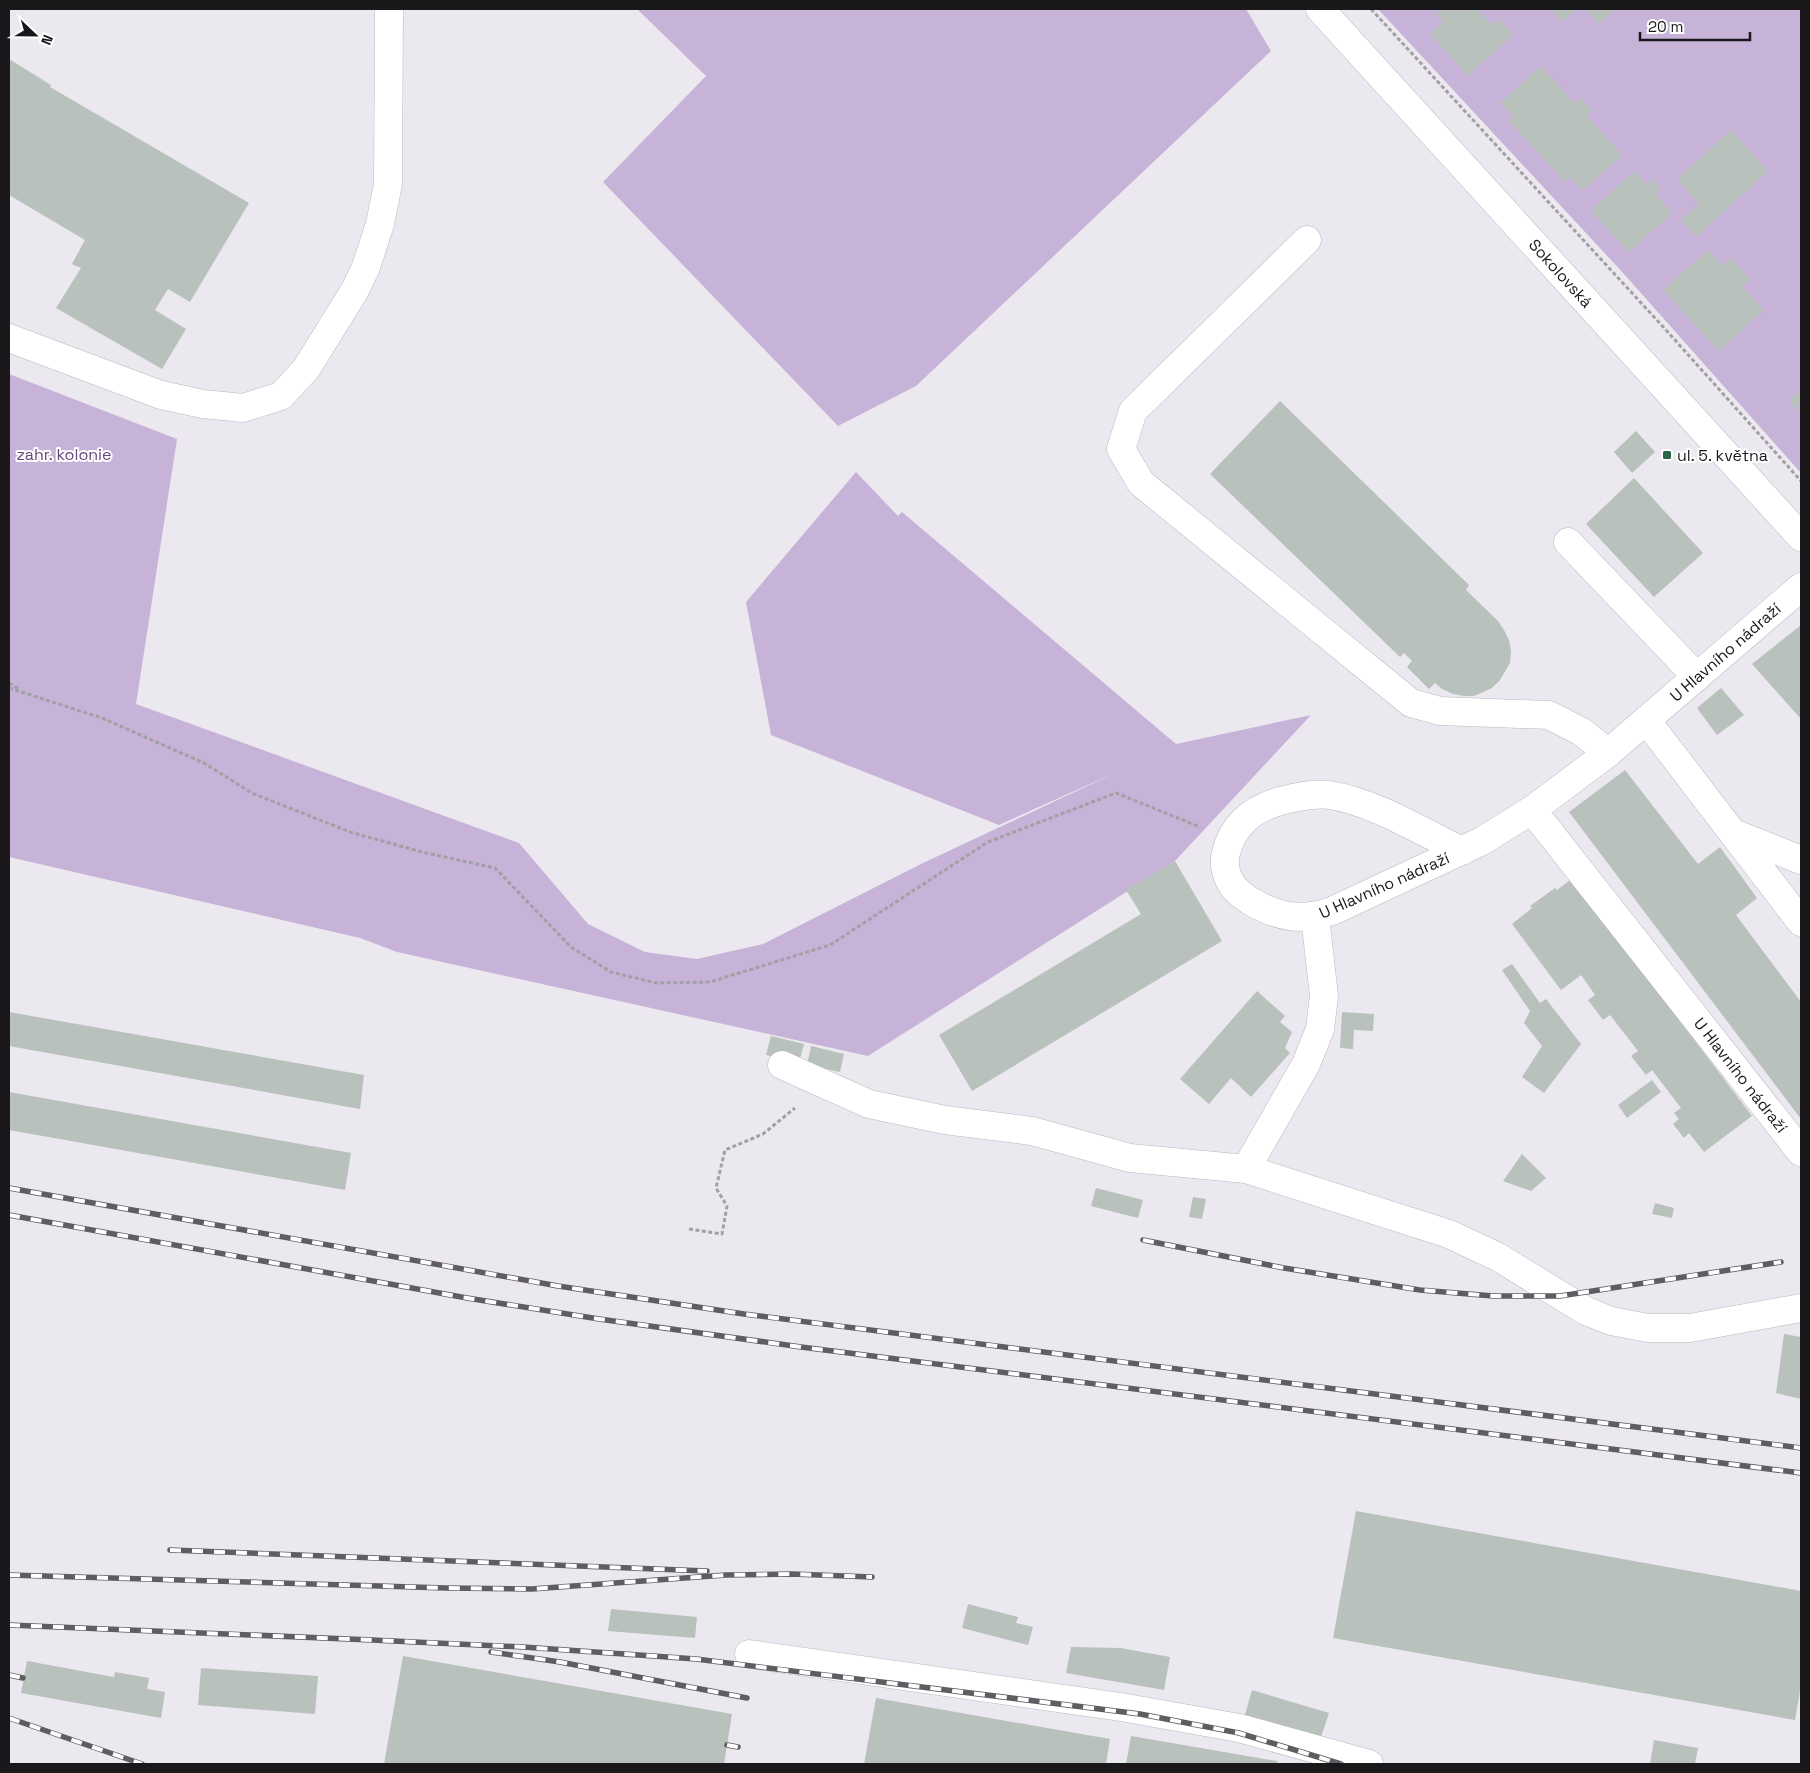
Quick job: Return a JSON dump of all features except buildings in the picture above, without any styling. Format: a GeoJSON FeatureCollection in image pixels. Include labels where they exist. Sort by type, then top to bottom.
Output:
{"type":"FeatureCollection","features":[{"type":"Feature","properties":{"kind":"street"},"geometry":{"type":"LineString","coordinates":[[9,338],[161,395],[203,404],[243,408],[281,396],[306,369],[355,290],[366,266],[380,224],[388,184],[389,9]]}},
{"type":"Feature","properties":{"kind":"street","name":"Sokolovská"},"geometry":{"type":"LineString","coordinates":[[1320,9],[1801,537]]}},
{"type":"Feature","properties":{"kind":"street"},"geometry":{"type":"LineString","coordinates":[[1308,240],[1133,411],[1121,449],[1126,458],[1141,483],[1411,703],[1440,712],[1549,715],[1582,732],[1608,753]]}},
{"type":"Feature","properties":{"kind":"street"},"geometry":{"type":"LineString","coordinates":[[1568,542],[1697,677]]}},
{"type":"Feature","properties":{"kind":"street","name":"U Hlavního nádraží"},"geometry":{"type":"LineString","coordinates":[[1462,851],[1373,808],[1344,798],[1328,795],[1298,796],[1266,805],[1238,825],[1229,839],[1224,858],[1226,872],[1232,885],[1242,896],[1270,911],[1298,917],[1315,916],[1332,911],[1462,851],[1510,825],[1608,753],[1801,587]]}},
{"type":"Feature","properties":{"kind":"street"},"geometry":{"type":"LineString","coordinates":[[1646,720],[1801,922]]}},
{"type":"Feature","properties":{"kind":"street","name":"U Hlavního nádraží"},"geometry":{"type":"LineString","coordinates":[[1532,810],[1801,1152]]}},
{"type":"Feature","properties":{"kind":"street"},"geometry":{"type":"LineString","coordinates":[[1733,833],[1801,860]]}},
{"type":"Feature","properties":{"kind":"street"},"geometry":{"type":"LineString","coordinates":[[1246,1169],[1306,1064],[1320,1030],[1324,996],[1315,916]]}},
{"type":"Feature","properties":{"kind":"street"},"geometry":{"type":"LineString","coordinates":[[782,1066],[869,1104],[945,1120],[1032,1131],[1130,1158],[1246,1169],[1449,1234],[1498,1257],[1586,1311],[1611,1321],[1648,1328],[1690,1328],[1801,1308]]}},
{"type":"Feature","properties":{"kind":"street"},"geometry":{"type":"LineString","coordinates":[[749,1654],[1120,1707],[1230,1726],[1368,1764]]}},
{"type":"Feature","properties":{"kind":"path"},"geometry":{"type":"LineString","coordinates":[[1372,9],[1666,330],[1801,481]]}},
{"type":"Feature","properties":{"kind":"path"},"geometry":{"type":"LineString","coordinates":[[9,682],[24,692]]}},
{"type":"Feature","properties":{"kind":"path"},"geometry":{"type":"LineString","coordinates":[[9,688],[102,718],[204,763],[252,793],[350,832],[422,852],[495,868],[570,947],[611,972],[656,983],[710,982],[830,945],[988,842],[1116,793],[1229,839]]}},
{"type":"Feature","properties":{"kind":"path"},"geometry":{"type":"LineString","coordinates":[[690,1229],[722,1234],[727,1206],[716,1188],[725,1150],[763,1134],[796,1107]]}},
{"type":"Feature","properties":{"kind":"green space"},"geometry":{"type":"Polygon","coordinates":[[[637,9],[1246,9],[1271,51],[916,386],[838,426],[603,182],[706,76],[637,9]]]}},
{"type":"Feature","properties":{"kind":"green space"},"geometry":{"type":"Polygon","coordinates":[[[1378,9],[1801,9],[1801,473],[1624,274],[1378,9]]]}},
{"type":"Feature","properties":{"kind":"green space","name":"zahr. kolonie"},"geometry":{"type":"Polygon","coordinates":[[[9,374],[177,439],[136,704],[519,843],[588,924],[645,952],[697,959],[763,944],[923,863],[1117,772],[999,825],[771,735],[746,602],[856,472],[898,516],[902,512],[1176,744],[1311,715],[1175,861],[868,1056],[397,952],[360,938],[9,857],[9,374]]]}},
{"type":"Feature","properties":{"kind":"railway"},"geometry":{"type":"LineString","coordinates":[[9,1188],[558,1286],[744,1314],[1801,1448]]}},
{"type":"Feature","properties":{"kind":"railway"},"geometry":{"type":"LineString","coordinates":[[9,1215],[467,1298],[599,1319],[801,1347],[1801,1473]]}},
{"type":"Feature","properties":{"kind":"railway"},"geometry":{"type":"LineString","coordinates":[[1143,1240],[1284,1268],[1420,1290],[1493,1296],[1560,1296],[1781,1262]]}},
{"type":"Feature","properties":{"kind":"railway"},"geometry":{"type":"LineString","coordinates":[[170,1550],[707,1571]]}},
{"type":"Feature","properties":{"kind":"railway"},"geometry":{"type":"LineString","coordinates":[[9,1575],[532,1589],[726,1575],[792,1574],[872,1577]]}},
{"type":"Feature","properties":{"kind":"railway"},"geometry":{"type":"LineString","coordinates":[[9,1625],[523,1647],[696,1659],[1140,1714],[1239,1733],[1341,1764]]}},
{"type":"Feature","properties":{"kind":"railway"},"geometry":{"type":"LineString","coordinates":[[491,1652],[560,1662],[747,1698]]}},
{"type":"Feature","properties":{"kind":"railway"},"geometry":{"type":"LineString","coordinates":[[9,1675],[23,1678]]}},
{"type":"Feature","properties":{"kind":"railway"},"geometry":{"type":"LineString","coordinates":[[9,1718],[142,1764]]}},
{"type":"Feature","properties":{"kind":"railway"},"geometry":{"type":"LineString","coordinates":[[727,1745],[738,1747]]}},
{"type":"Feature","properties":{"kind":"place","name":"ul. 5. května"},"geometry":{"type":"Point","coordinates":[1667,455]}}]}
